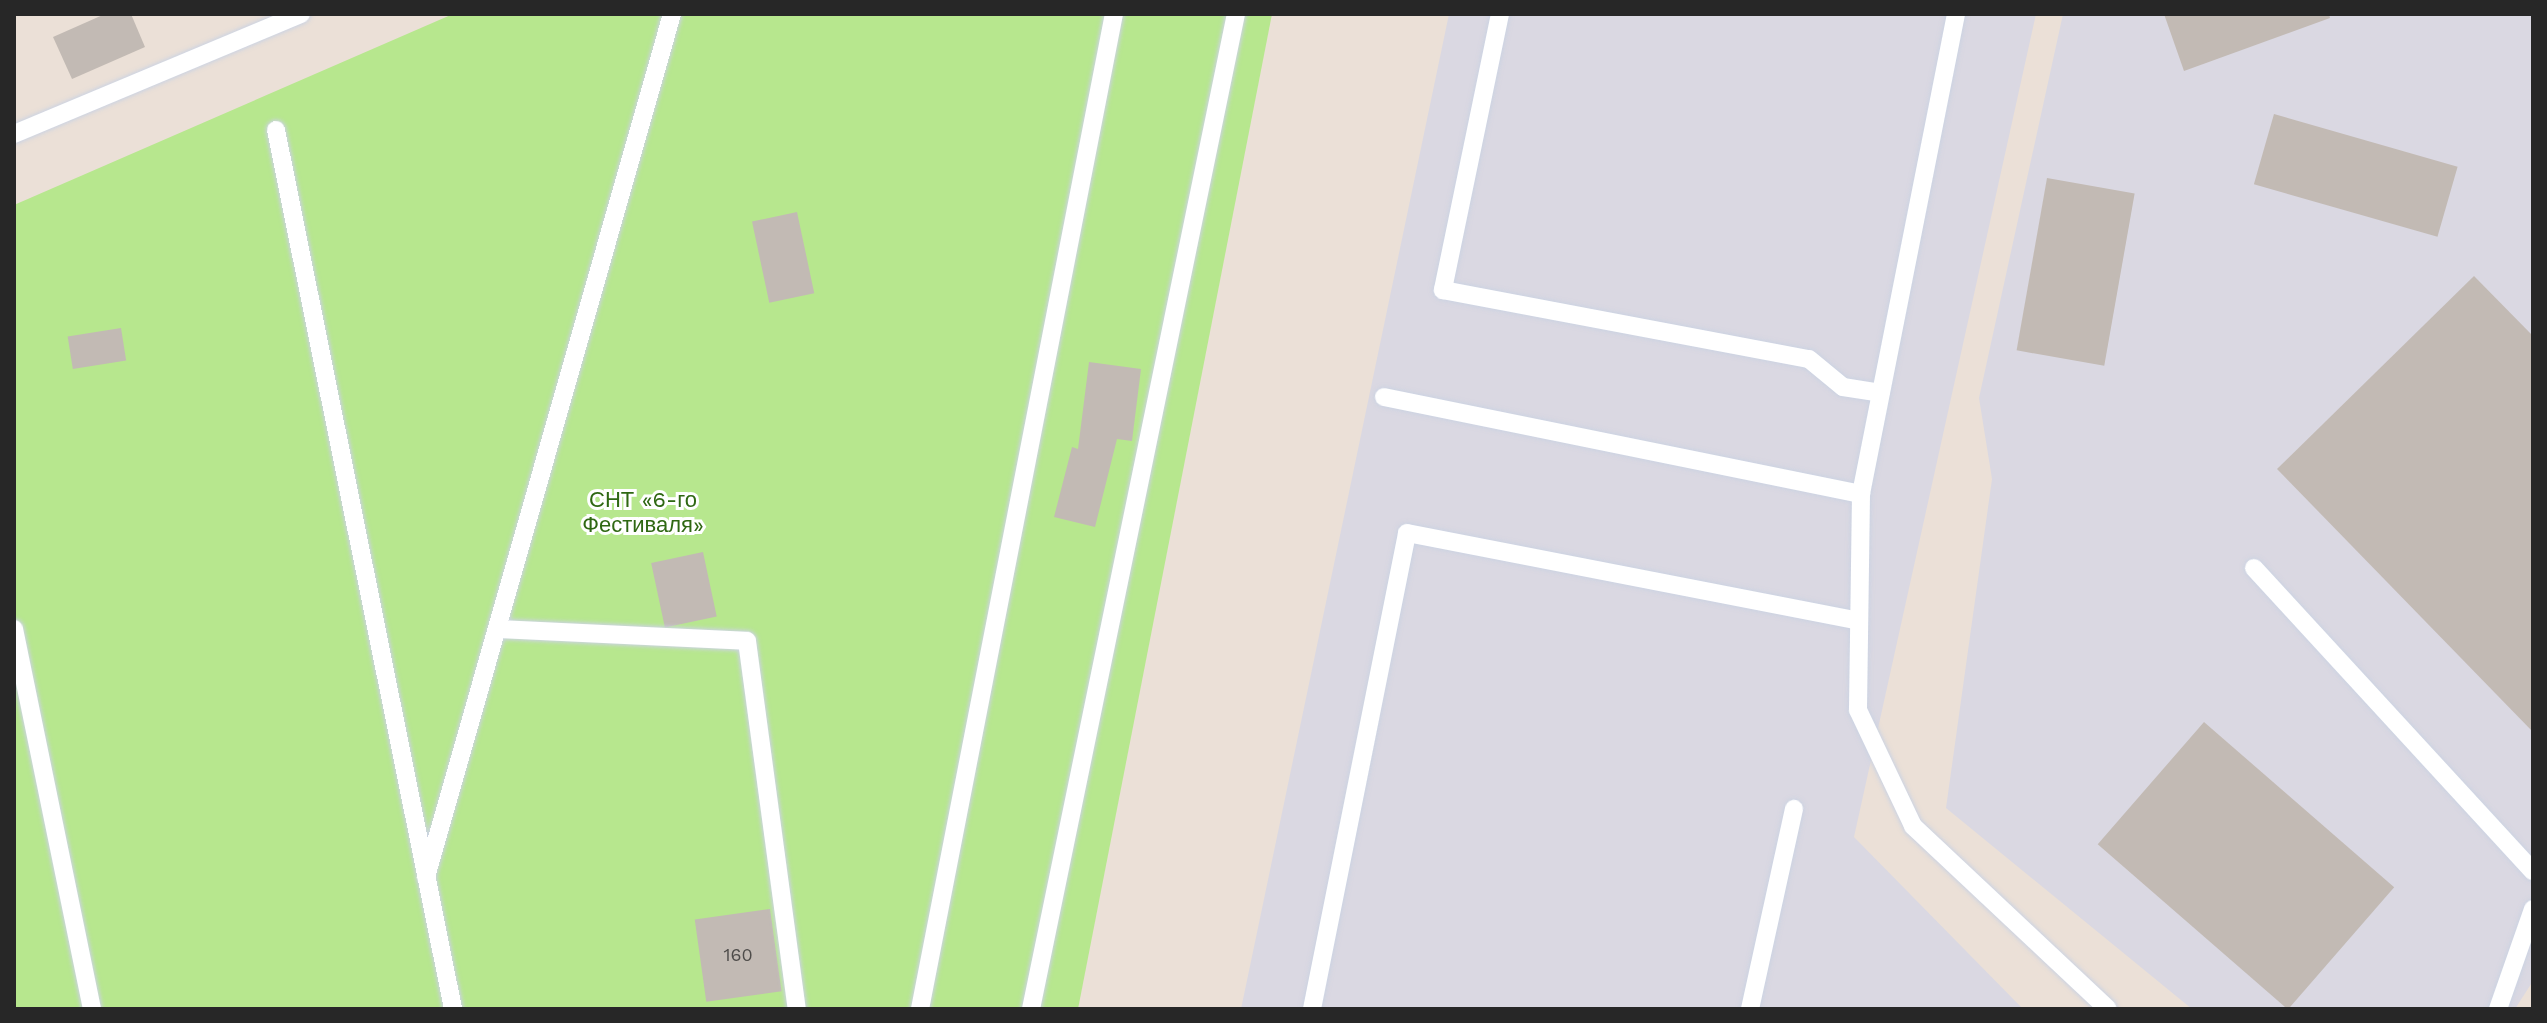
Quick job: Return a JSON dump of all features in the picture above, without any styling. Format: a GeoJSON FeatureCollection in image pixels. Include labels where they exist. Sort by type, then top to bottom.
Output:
{"type":"FeatureCollection","features":[{"type":"Feature","properties":{"kind":"lane"},"geometry":{"type":"LineString","coordinates":[[14,134],[301,14]]}},
{"type":"Feature","properties":{"kind":"lane"},"geometry":{"type":"LineString","coordinates":[[426,877],[672,14]]}},
{"type":"Feature","properties":{"kind":"lane"},"geometry":{"type":"LineString","coordinates":[[920,1009],[1114,14]]}},
{"type":"Feature","properties":{"kind":"lane"},"geometry":{"type":"LineString","coordinates":[[1031,1009],[1236,14]]}},
{"type":"Feature","properties":{"kind":"lane"},"geometry":{"type":"LineString","coordinates":[[1500,14],[1443,290],[1809,359],[1843,387],[1881,393]]}},
{"type":"Feature","properties":{"kind":"lane"},"geometry":{"type":"LineString","coordinates":[[1956,14],[1861,494],[1858,710],[1913,826],[2108,1009]]}},
{"type":"Feature","properties":{"kind":"lane"},"geometry":{"type":"LineString","coordinates":[[276,130],[453,1009]]}},
{"type":"Feature","properties":{"kind":"lane"},"geometry":{"type":"LineString","coordinates":[[1384,397],[1861,494]]}},
{"type":"Feature","properties":{"kind":"lane"},"geometry":{"type":"LineString","coordinates":[[1312,1009],[1407,533],[1859,621]]}},
{"type":"Feature","properties":{"kind":"lane"},"geometry":{"type":"LineString","coordinates":[[2254,568],[2533,871]]}},
{"type":"Feature","properties":{"kind":"lane"},"geometry":{"type":"LineString","coordinates":[[14,629],[92,1009]]}},
{"type":"Feature","properties":{"kind":"lane"},"geometry":{"type":"LineString","coordinates":[[497,629],[747,641],[797,1009]]}},
{"type":"Feature","properties":{"kind":"lane"},"geometry":{"type":"LineString","coordinates":[[1750,1009],[1794,809]]}},
{"type":"Feature","properties":{"kind":"lane"},"geometry":{"type":"LineString","coordinates":[[2498,1009],[2533,909]]}},
{"type":"Feature","properties":{"kind":"shaded area"},"geometry":{"type":"Polygon","coordinates":[[[1449,14],[2036,14],[1854,837],[2023,1009],[1241,1009],[1449,14]]]}},
{"type":"Feature","properties":{"kind":"shaded area"},"geometry":{"type":"Polygon","coordinates":[[[2063,14],[2533,14],[2533,981],[2515,1009],[2192,1009],[1946,808],[1992,479],[1979,398],[2063,14]]]}},
{"type":"Feature","properties":{"kind":"green space","name":"СНТ «6-го Фестиваля»"},"geometry":{"type":"Polygon","coordinates":[[[453,14],[1272,14],[1078,1009],[14,1009],[14,205],[453,14]]]}},
{"type":"Feature","properties":{"kind":"building"},"geometry":{"type":"Polygon","coordinates":[[[105,14],[131,14],[145,47],[72,79],[53,37],[105,14]]]}},
{"type":"Feature","properties":{"kind":"building"},"geometry":{"type":"Polygon","coordinates":[[[2164,14],[2329,14],[2330,18],[2184,71],[2164,14]]]}},
{"type":"Feature","properties":{"kind":"building"},"geometry":{"type":"Polygon","coordinates":[[[2274,114],[2458,167],[2437,237],[2254,184],[2274,114]]]}},
{"type":"Feature","properties":{"kind":"building"},"geometry":{"type":"Polygon","coordinates":[[[2047,178],[2135,193],[2104,366],[2017,350],[2047,178]]]}},
{"type":"Feature","properties":{"kind":"building"},"geometry":{"type":"Polygon","coordinates":[[[797,212],[814,293],[769,303],[752,222],[797,212]]]}},
{"type":"Feature","properties":{"kind":"building"},"geometry":{"type":"Polygon","coordinates":[[[2474,276],[2533,336],[2533,732],[2277,469],[2474,276]]]}},
{"type":"Feature","properties":{"kind":"building"},"geometry":{"type":"Polygon","coordinates":[[[121,328],[126,361],[73,369],[68,336],[121,328]]]}},
{"type":"Feature","properties":{"kind":"building"},"geometry":{"type":"Polygon","coordinates":[[[1089,362],[1141,369],[1132,441],[1117,439],[1095,527],[1054,517],[1072,447],[1078,449],[1089,362]]]}},
{"type":"Feature","properties":{"kind":"building"},"geometry":{"type":"Polygon","coordinates":[[[703,552],[717,617],[665,628],[651,563],[703,552]]]}},
{"type":"Feature","properties":{"kind":"building"},"geometry":{"type":"Polygon","coordinates":[[[2204,722],[2394,887],[2287,1009],[2098,844],[2204,722]]]}},
{"type":"Feature","properties":{"kind":"building"},"geometry":{"type":"Polygon","coordinates":[[[770,909],[782,991],[706,1002],[695,920],[770,909]]]}}]}
